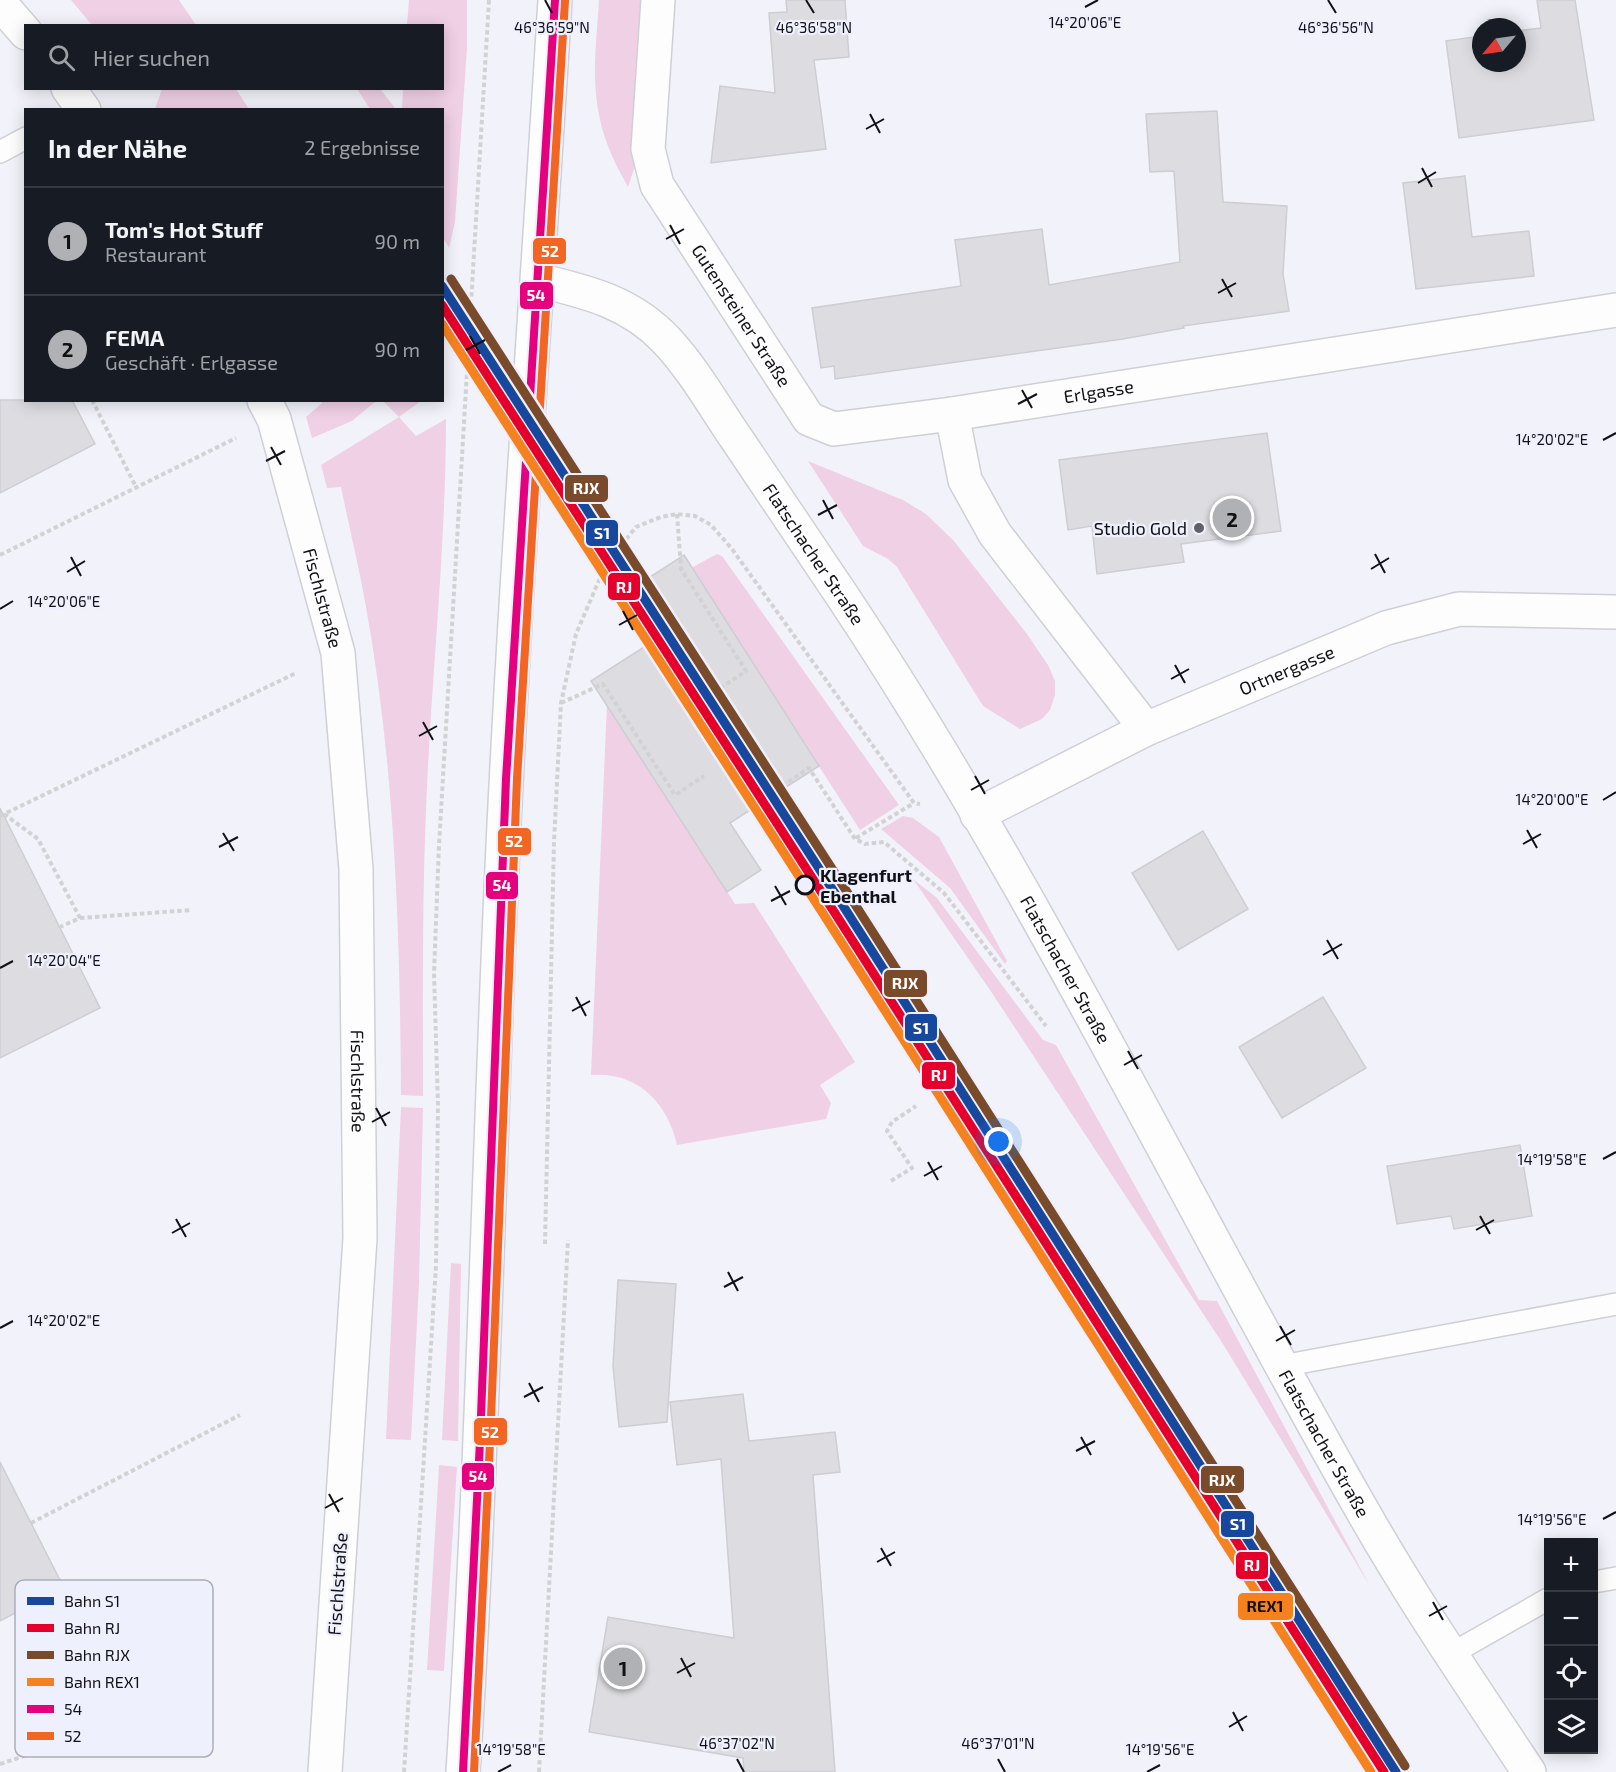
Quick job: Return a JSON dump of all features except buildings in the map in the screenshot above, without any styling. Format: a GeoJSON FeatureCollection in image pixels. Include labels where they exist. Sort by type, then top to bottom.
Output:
{"type":"FeatureCollection","features":[{"type":"Feature","properties":{"kind":"street"},"geometry":{"type":"LineString","coordinates":[[463,1772],[489,1252],[502,867],[515,617],[555,0]]}},
{"type":"Feature","properties":{"kind":"street","name":"Gutensteiner Straße"},"geometry":{"type":"LineString","coordinates":[[658,0],[648,149],[657,185],[809,420],[834,429],[952,414]]}},
{"type":"Feature","properties":{"kind":"street"},"geometry":{"type":"LineString","coordinates":[[0,3],[24,31]]}},
{"type":"Feature","properties":{"kind":"street","name":"Flatschacher Straße"},"geometry":{"type":"LineString","coordinates":[[538,280],[596,294],[646,322],[667,341],[709,397],[874,645],[977,815],[1089,1010],[1364,1515],[1451,1654],[1529,1772]]}},
{"type":"Feature","properties":{"kind":"street","name":"Erlgasse"},"geometry":{"type":"LineString","coordinates":[[952,414],[1616,310]]}},
{"type":"Feature","properties":{"kind":"street","name":"Fischlstraße"},"geometry":{"type":"LineString","coordinates":[[269,410],[338,653],[357,869],[360,1238],[325,1772]]}},
{"type":"Feature","properties":{"kind":"street"},"geometry":{"type":"LineString","coordinates":[[952,414],[965,480],[995,534],[1146,729]]}},
{"type":"Feature","properties":{"kind":"street","name":"Ortnergasse"},"geometry":{"type":"LineString","coordinates":[[977,815],[1146,729],[1386,628],[1459,609],[1616,612]]}},
{"type":"Feature","properties":{"kind":"lane"},"geometry":{"type":"LineString","coordinates":[[0,152],[24,139]]}},
{"type":"Feature","properties":{"kind":"lane"},"geometry":{"type":"LineString","coordinates":[[1282,1366],[1616,1304]]}},
{"type":"Feature","properties":{"kind":"lane"},"geometry":{"type":"LineString","coordinates":[[1598,1581],[1616,1578]]}},
{"type":"Feature","properties":{"kind":"lane"},"geometry":{"type":"LineString","coordinates":[[1451,1654],[1544,1601]]}},
{"type":"Feature","properties":{"kind":"path"},"geometry":{"type":"LineString","coordinates":[[404,1772],[436,1266],[438,1105],[434,973],[439,845],[489,0]]}},
{"type":"Feature","properties":{"kind":"path"},"geometry":{"type":"LineString","coordinates":[[93,402],[136,487]]}},
{"type":"Feature","properties":{"kind":"path"},"geometry":{"type":"LineString","coordinates":[[0,555],[136,487],[269,410]]}},
{"type":"Feature","properties":{"kind":"path"},"geometry":{"type":"LineString","coordinates":[[545,1244],[554,842],[561,703],[576,634],[606,564],[636,527],[661,517],[677,514],[695,516],[711,525],[732,549],[914,803]]}},
{"type":"Feature","properties":{"kind":"path"},"geometry":{"type":"LineString","coordinates":[[677,514],[681,569],[746,671],[719,689]]}},
{"type":"Feature","properties":{"kind":"path"},"geometry":{"type":"LineString","coordinates":[[2,815],[338,653]]}},
{"type":"Feature","properties":{"kind":"path"},"geometry":{"type":"LineString","coordinates":[[561,703],[603,684],[675,795],[704,776]]}},
{"type":"Feature","properties":{"kind":"path"},"geometry":{"type":"LineString","coordinates":[[782,786],[809,768],[855,839],[865,844],[884,842],[944,893],[1048,1029]]}},
{"type":"Feature","properties":{"kind":"path"},"geometry":{"type":"LineString","coordinates":[[855,839],[914,803],[977,815]]}},
{"type":"Feature","properties":{"kind":"path"},"geometry":{"type":"LineString","coordinates":[[2,815],[38,839],[80,918]]}},
{"type":"Feature","properties":{"kind":"path"},"geometry":{"type":"LineString","coordinates":[[60,927],[80,918],[192,910]]}},
{"type":"Feature","properties":{"kind":"path"},"geometry":{"type":"LineString","coordinates":[[891,1181],[912,1168],[887,1131],[892,1122],[916,1106]]}},
{"type":"Feature","properties":{"kind":"path"},"geometry":{"type":"LineString","coordinates":[[539,1772],[568,1240]]}},
{"type":"Feature","properties":{"kind":"path"},"geometry":{"type":"LineString","coordinates":[[31,1523],[240,1415]]}},
{"type":"Feature","properties":{"kind":"path"},"geometry":{"type":"LineString","coordinates":[[0,1764],[21,1757]]}},
{"type":"Feature","properties":{"kind":"shaded area"},"geometry":{"type":"Polygon","coordinates":[[[71,0],[179,0],[195,24],[91,24],[71,0]]]}},
{"type":"Feature","properties":{"kind":"shaded area"},"geometry":{"type":"Polygon","coordinates":[[[409,0],[467,0],[467,48],[455,222],[449,248],[444,239],[444,108],[402,108],[403,90],[444,90],[444,24],[407,24],[409,0]]]}},
{"type":"Feature","properties":{"kind":"shaded area"},"geometry":{"type":"Polygon","coordinates":[[[599,0],[644,0],[634,169],[628,187],[607,143],[597,101],[595,58],[599,0]]]}},
{"type":"Feature","properties":{"kind":"shaded area"},"geometry":{"type":"Polygon","coordinates":[[[162,90],[237,90],[248,108],[155,108],[162,90]]]}},
{"type":"Feature","properties":{"kind":"shaded area"},"geometry":{"type":"Polygon","coordinates":[[[358,90],[381,90],[395,108],[369,108],[358,90]]]}},
{"type":"Feature","properties":{"kind":"shaded area"},"geometry":{"type":"Polygon","coordinates":[[[375,402],[352,421],[312,438],[306,417],[322,403],[375,402]]]}},
{"type":"Feature","properties":{"kind":"shaded area"},"geometry":{"type":"Polygon","coordinates":[[[384,402],[420,402],[399,417],[384,402]]]}},
{"type":"Feature","properties":{"kind":"shaded area"},"geometry":{"type":"Polygon","coordinates":[[[399,417],[416,436],[446,419],[444,517],[428,761],[425,846],[423,1096],[401,1095],[394,850],[384,728],[376,667],[341,487],[327,488],[321,465],[399,417]]]}},
{"type":"Feature","properties":{"kind":"shaded area"},"geometry":{"type":"Polygon","coordinates":[[[808,461],[903,500],[926,514],[954,541],[1027,634],[1048,665],[1055,681],[1055,695],[1050,710],[1042,719],[1020,729],[983,706],[897,567],[888,559],[863,546],[808,461]]]}},
{"type":"Feature","properties":{"kind":"shaded area"},"geometry":{"type":"Polygon","coordinates":[[[717,554],[722,556],[899,805],[860,830],[691,568],[717,554]]]}},
{"type":"Feature","properties":{"kind":"shaded area"},"geometry":{"type":"Polygon","coordinates":[[[607,704],[735,904],[754,903],[855,1062],[820,1085],[831,1103],[826,1119],[677,1145],[666,1116],[648,1093],[623,1078],[591,1075],[607,704]]]}},
{"type":"Feature","properties":{"kind":"shaded area"},"geometry":{"type":"Polygon","coordinates":[[[903,816],[913,818],[939,837],[1007,961],[1005,964],[950,888],[881,829],[903,816]]]}},
{"type":"Feature","properties":{"kind":"shaded area"},"geometry":{"type":"Polygon","coordinates":[[[913,879],[937,898],[1043,1040],[1056,1045],[1199,1300],[1217,1301],[1370,1586],[1223,1344],[990,990],[913,879]]]}},
{"type":"Feature","properties":{"kind":"shaded area"},"geometry":{"type":"Polygon","coordinates":[[[401,1107],[423,1108],[419,1283],[411,1440],[386,1439],[401,1107]]]}},
{"type":"Feature","properties":{"kind":"shaded area"},"geometry":{"type":"Polygon","coordinates":[[[451,1263],[461,1264],[458,1441],[442,1440],[451,1263]]]}},
{"type":"Feature","properties":{"kind":"shaded area"},"geometry":{"type":"Polygon","coordinates":[[[439,1465],[457,1467],[444,1671],[427,1670],[439,1465]]]}},
{"type":"Feature","properties":{"kind":"rail line","name":"RJX"},"geometry":{"type":"LineString","coordinates":[[451,279],[849,895],[1405,1766]]}},
{"type":"Feature","properties":{"kind":"rail line","name":"S1"},"geometry":{"type":"LineString","coordinates":[[444,289],[840,901],[1396,1772]]}},
{"type":"Feature","properties":{"kind":"rail line","name":"RJ"},"geometry":{"type":"LineString","coordinates":[[444,308],[831,907],[1384,1772]]}},
{"type":"Feature","properties":{"kind":"rail line","name":"REX1"},"geometry":{"type":"LineString","coordinates":[[444,327],[822,912],[1371,1772]]}},
{"type":"Feature","properties":{"kind":"transit line","name":"54"},"geometry":{"type":"LineString","coordinates":[[463,1772],[480,1441],[506,779],[555,0]]}},
{"type":"Feature","properties":{"kind":"transit line","name":"52"},"geometry":{"type":"LineString","coordinates":[[474,1772],[517,779],[565,1]]}},
{"type":"Feature","properties":{"kind":"place","name":"FEMA"},"geometry":{"type":"Point","coordinates":[1232,518]}},
{"type":"Feature","properties":{"kind":"place","name":"Studio Gold"},"geometry":{"type":"Point","coordinates":[1199,528]}},
{"type":"Feature","properties":{"kind":"place","name":"Klagenfurt Ebenthal"},"geometry":{"type":"Point","coordinates":[805,885]}},
{"type":"Feature","properties":{"kind":"place","name":"Tom's Hot Stuff"},"geometry":{"type":"Point","coordinates":[623,1667]}}]}
